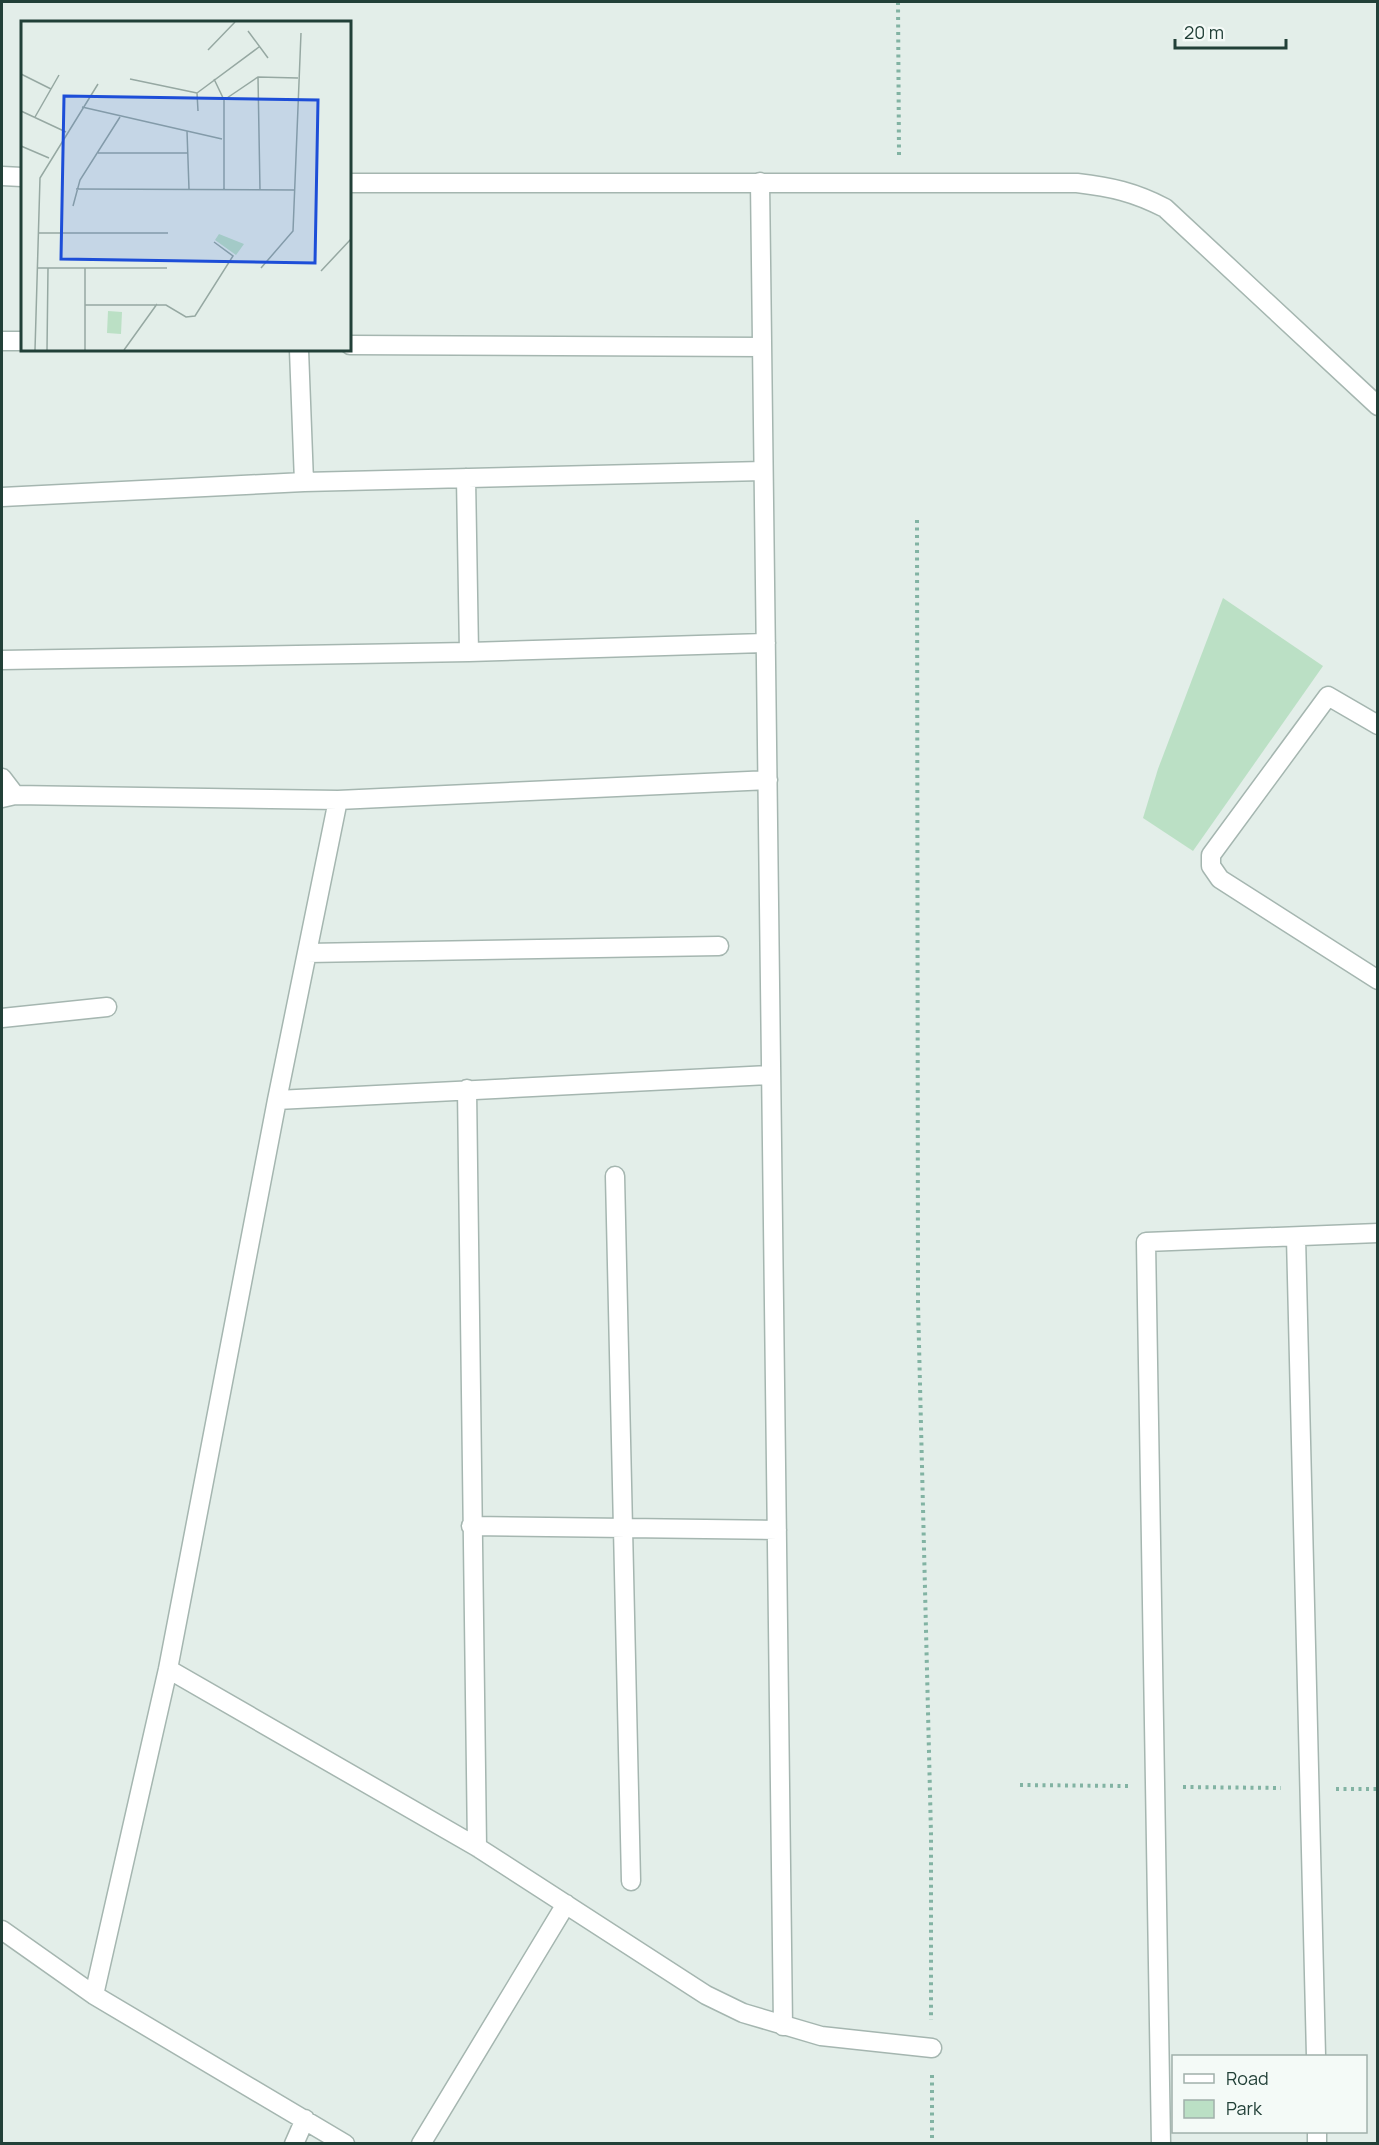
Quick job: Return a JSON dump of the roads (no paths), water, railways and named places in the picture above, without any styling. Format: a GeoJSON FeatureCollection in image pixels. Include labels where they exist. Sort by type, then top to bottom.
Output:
{"type":"FeatureCollection","features":[{"type":"Feature","properties":{"kind":"street"},"geometry":{"type":"LineString","coordinates":[[2,176],[21,177]]}},
{"type":"Feature","properties":{"kind":"street"},"geometry":{"type":"LineString","coordinates":[[760,182],[783,2026]]}},
{"type":"Feature","properties":{"kind":"street"},"geometry":{"type":"LineString","coordinates":[[351,183],[900,182],[1077,183],[1108,186],[1136,193],[1165,208],[1377,406]]}},
{"type":"Feature","properties":{"kind":"street"},"geometry":{"type":"LineString","coordinates":[[2,341],[21,341]]}},
{"type":"Feature","properties":{"kind":"street"},"geometry":{"type":"LineString","coordinates":[[351,345],[762,347]]}},
{"type":"Feature","properties":{"kind":"street"},"geometry":{"type":"LineString","coordinates":[[299,351],[304,482]]}},
{"type":"Feature","properties":{"kind":"street"},"geometry":{"type":"LineString","coordinates":[[2,497],[304,482],[763,471]]}},
{"type":"Feature","properties":{"kind":"street"},"geometry":{"type":"LineString","coordinates":[[466,478],[469,652]]}},
{"type":"Feature","properties":{"kind":"street"},"geometry":{"type":"LineString","coordinates":[[2,660],[469,652],[766,643]]}},
{"type":"Feature","properties":{"kind":"street"},"geometry":{"type":"LineString","coordinates":[[1377,725],[1328,696],[1211,855],[1211,866],[1220,879],[1377,980]]}},
{"type":"Feature","properties":{"kind":"street"},"geometry":{"type":"LineString","coordinates":[[2,778],[8,797],[338,800],[768,780]]}},
{"type":"Feature","properties":{"kind":"street"},"geometry":{"type":"LineString","coordinates":[[94,1995],[168,1669],[277,1100],[338,800]]}},
{"type":"Feature","properties":{"kind":"street"},"geometry":{"type":"LineString","coordinates":[[307,953],[718,946]]}},
{"type":"Feature","properties":{"kind":"street"},"geometry":{"type":"LineString","coordinates":[[2,1018],[107,1007]]}},
{"type":"Feature","properties":{"kind":"street"},"geometry":{"type":"LineString","coordinates":[[277,1100],[771,1075]]}},
{"type":"Feature","properties":{"kind":"street"},"geometry":{"type":"LineString","coordinates":[[467,1089],[477,1847]]}},
{"type":"Feature","properties":{"kind":"street"},"geometry":{"type":"LineString","coordinates":[[615,1176],[631,1881]]}},
{"type":"Feature","properties":{"kind":"street"},"geometry":{"type":"LineString","coordinates":[[1161,2144],[1146,1242],[1377,1233]]}},
{"type":"Feature","properties":{"kind":"street"},"geometry":{"type":"LineString","coordinates":[[1296,1237],[1316,2055]]}},
{"type":"Feature","properties":{"kind":"street"},"geometry":{"type":"LineString","coordinates":[[471,1526],[777,1530]]}},
{"type":"Feature","properties":{"kind":"street"},"geometry":{"type":"LineString","coordinates":[[168,1669],[477,1847],[706,1995],[743,2013],[821,2036],[932,2048]]}},
{"type":"Feature","properties":{"kind":"street"},"geometry":{"type":"LineString","coordinates":[[422,2144],[566,1904]]}},
{"type":"Feature","properties":{"kind":"street"},"geometry":{"type":"LineString","coordinates":[[2,1930],[94,1995],[345,2144]]}},
{"type":"Feature","properties":{"kind":"street"},"geometry":{"type":"LineString","coordinates":[[294,2144],[305,2119]]}}]}
